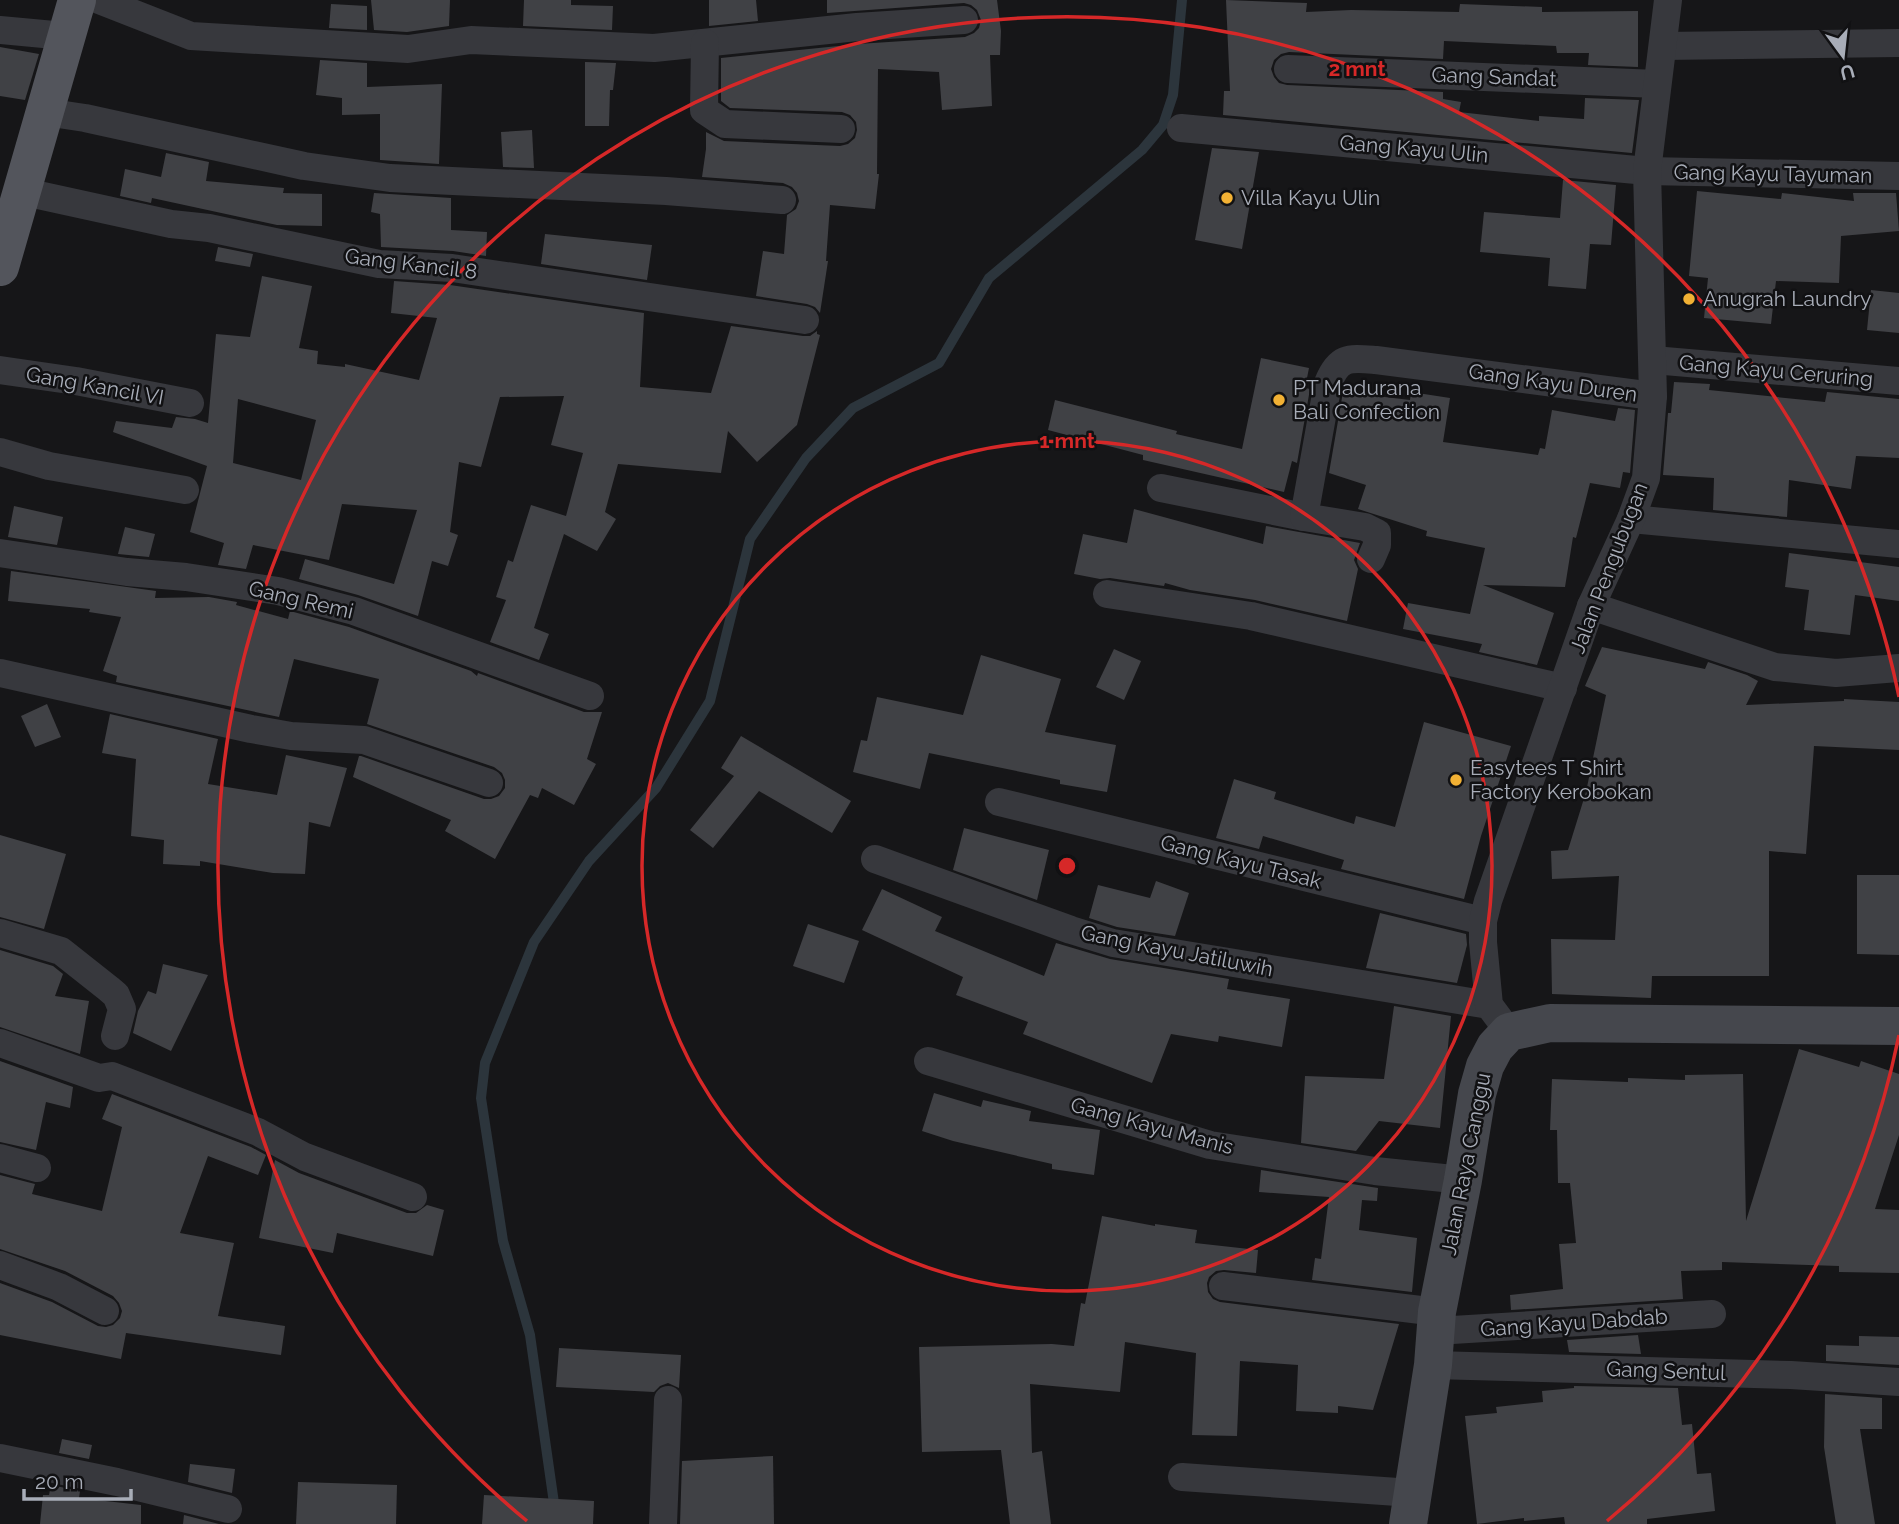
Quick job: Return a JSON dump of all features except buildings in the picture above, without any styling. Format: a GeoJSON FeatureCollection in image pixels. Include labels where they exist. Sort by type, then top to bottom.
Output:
{"type":"FeatureCollection","features":[{"type":"Feature","properties":{"kind":"main road"},"geometry":{"type":"LineString","coordinates":[[0,267],[13,197],[45,112],[74,9]]}},
{"type":"Feature","properties":{"kind":"main road"},"geometry":{"type":"LineString","coordinates":[[1499,1019],[1550,1023],[1899,1026]]}},
{"type":"Feature","properties":{"kind":"main road","name":"Jalan Raya Canggu"},"geometry":{"type":"LineString","coordinates":[[1410,1508],[1435,1336],[1477,1094],[1482,1075],[1495,1047],[1499,1019]]}},
{"type":"Feature","properties":{"kind":"street","name":"Jalan Pengubugan"},"geometry":{"type":"LineString","coordinates":[[1499,1019],[1483,942],[1483,922],[1488,901],[1591,606],[1631,519],[1646,478],[1653,396],[1647,171],[1668,0]]}},
{"type":"Feature","properties":{"kind":"street"},"geometry":{"type":"LineString","coordinates":[[0,30],[74,9],[191,36],[408,49],[471,40],[654,48],[857,26],[964,20]]}},
{"type":"Feature","properties":{"kind":"street"},"geometry":{"type":"LineString","coordinates":[[705,43],[704,110],[726,124],[841,129]]}},
{"type":"Feature","properties":{"kind":"street"},"geometry":{"type":"LineString","coordinates":[[1663,47],[1899,43]]}},
{"type":"Feature","properties":{"kind":"street","name":"Gang Sandat"},"geometry":{"type":"LineString","coordinates":[[1288,69],[1657,84]]}},
{"type":"Feature","properties":{"kind":"street"},"geometry":{"type":"LineString","coordinates":[[45,112],[85,118],[304,166],[390,178],[666,191],[782,200]]}},
{"type":"Feature","properties":{"kind":"street","name":"Gang Kayu Ulin"},"geometry":{"type":"LineString","coordinates":[[1181,128],[1647,171]]}},
{"type":"Feature","properties":{"kind":"street","name":"Gang Kayu Tayuman"},"geometry":{"type":"LineString","coordinates":[[1647,171],[1899,176]]}},
{"type":"Feature","properties":{"kind":"street","name":"Gang Kancil 8"},"geometry":{"type":"LineString","coordinates":[[13,197],[209,228],[379,264],[452,268],[805,320]]}},
{"type":"Feature","properties":{"kind":"street","name":"Gang Kayu Duren"},"geometry":{"type":"LineString","coordinates":[[1304,517],[1328,383],[1335,367],[1344,360],[1376,360],[1653,396]]}},
{"type":"Feature","properties":{"kind":"street","name":"Gang Kayu Ceruring"},"geometry":{"type":"LineString","coordinates":[[1653,360],[1899,381]]}},
{"type":"Feature","properties":{"kind":"street","name":"Gang Kancil VI"},"geometry":{"type":"LineString","coordinates":[[13,372],[190,403]]}},
{"type":"Feature","properties":{"kind":"street"},"geometry":{"type":"LineString","coordinates":[[5,454],[49,466],[185,490]]}},
{"type":"Feature","properties":{"kind":"street"},"geometry":{"type":"LineString","coordinates":[[1161,488],[1365,527],[1377,533],[1377,544],[1371,559]]}},
{"type":"Feature","properties":{"kind":"street"},"geometry":{"type":"LineString","coordinates":[[1631,519],[1899,544]]}},
{"type":"Feature","properties":{"kind":"street","name":"Gang Remi"},"geometry":{"type":"LineString","coordinates":[[1,553],[278,591],[354,611],[590,696]]}},
{"type":"Feature","properties":{"kind":"street"},"geometry":{"type":"LineString","coordinates":[[1107,594],[1251,616],[1563,688]]}},
{"type":"Feature","properties":{"kind":"street"},"geometry":{"type":"LineString","coordinates":[[1591,606],[1775,667],[1836,673],[1899,668]]}},
{"type":"Feature","properties":{"kind":"street"},"geometry":{"type":"LineString","coordinates":[[5,674],[251,729],[291,736],[364,740],[489,783]]}},
{"type":"Feature","properties":{"kind":"street","name":"Gang Kayu Tasak"},"geometry":{"type":"LineString","coordinates":[[999,802],[1483,922]]}},
{"type":"Feature","properties":{"kind":"street","name":"Gang Kayu Jatiluwih"},"geometry":{"type":"LineString","coordinates":[[875,859],[1113,943],[1499,1019]]}},
{"type":"Feature","properties":{"kind":"street"},"geometry":{"type":"LineString","coordinates":[[0,933],[61,951],[116,995],[122,1009],[115,1036]]}},
{"type":"Feature","properties":{"kind":"street"},"geometry":{"type":"LineString","coordinates":[[0,1043],[86,1073],[112,1076],[258,1132],[305,1157],[413,1197]]}},
{"type":"Feature","properties":{"kind":"street","name":"Gang Kayu Manis"},"geometry":{"type":"LineString","coordinates":[[928,1061],[1210,1146],[1375,1171],[1463,1180]]}},
{"type":"Feature","properties":{"kind":"street"},"geometry":{"type":"LineString","coordinates":[[0,1158],[37,1168]]}},
{"type":"Feature","properties":{"kind":"street"},"geometry":{"type":"LineString","coordinates":[[10,1269],[59,1287],[105,1311]]}},
{"type":"Feature","properties":{"kind":"street"},"geometry":{"type":"LineString","coordinates":[[1223,1286],[1435,1336]]}},
{"type":"Feature","properties":{"kind":"street","name":"Gang Kayu Dabdab"},"geometry":{"type":"LineString","coordinates":[[1435,1336],[1712,1314]]}},
{"type":"Feature","properties":{"kind":"street","name":"Gang Sentul"},"geometry":{"type":"LineString","coordinates":[[1435,1336],[1791,1375],[1899,1382]]}},
{"type":"Feature","properties":{"kind":"street"},"geometry":{"type":"LineString","coordinates":[[663,1524],[668,1400]]}},
{"type":"Feature","properties":{"kind":"street"},"geometry":{"type":"LineString","coordinates":[[0,1458],[117,1482],[228,1509]]}},
{"type":"Feature","properties":{"kind":"street"},"geometry":{"type":"LineString","coordinates":[[1182,1477],[1410,1508]]}},
{"type":"Feature","properties":{"kind":"waterway"},"geometry":{"type":"LineString","coordinates":[[557,1524],[530,1335],[503,1241],[481,1098],[485,1063],[534,942],[589,861],[656,788],[710,701],[750,539],[806,458],[853,408],[939,363],[989,278],[1142,150],[1163,125],[1173,95],[1182,0]]}},
{"type":"Feature","properties":{"kind":"place","name":"Villa Kayu Ulin"},"geometry":{"type":"Point","coordinates":[1227,198]}},
{"type":"Feature","properties":{"kind":"place","name":"Anugrah Laundry"},"geometry":{"type":"Point","coordinates":[1689,299]}},
{"type":"Feature","properties":{"kind":"place","name":"PT Madurana Bali Confection"},"geometry":{"type":"Point","coordinates":[1279,400]}},
{"type":"Feature","properties":{"kind":"place","name":"Easytees T Shirt Factory Kerobokan"},"geometry":{"type":"Point","coordinates":[1456,780]}}]}
